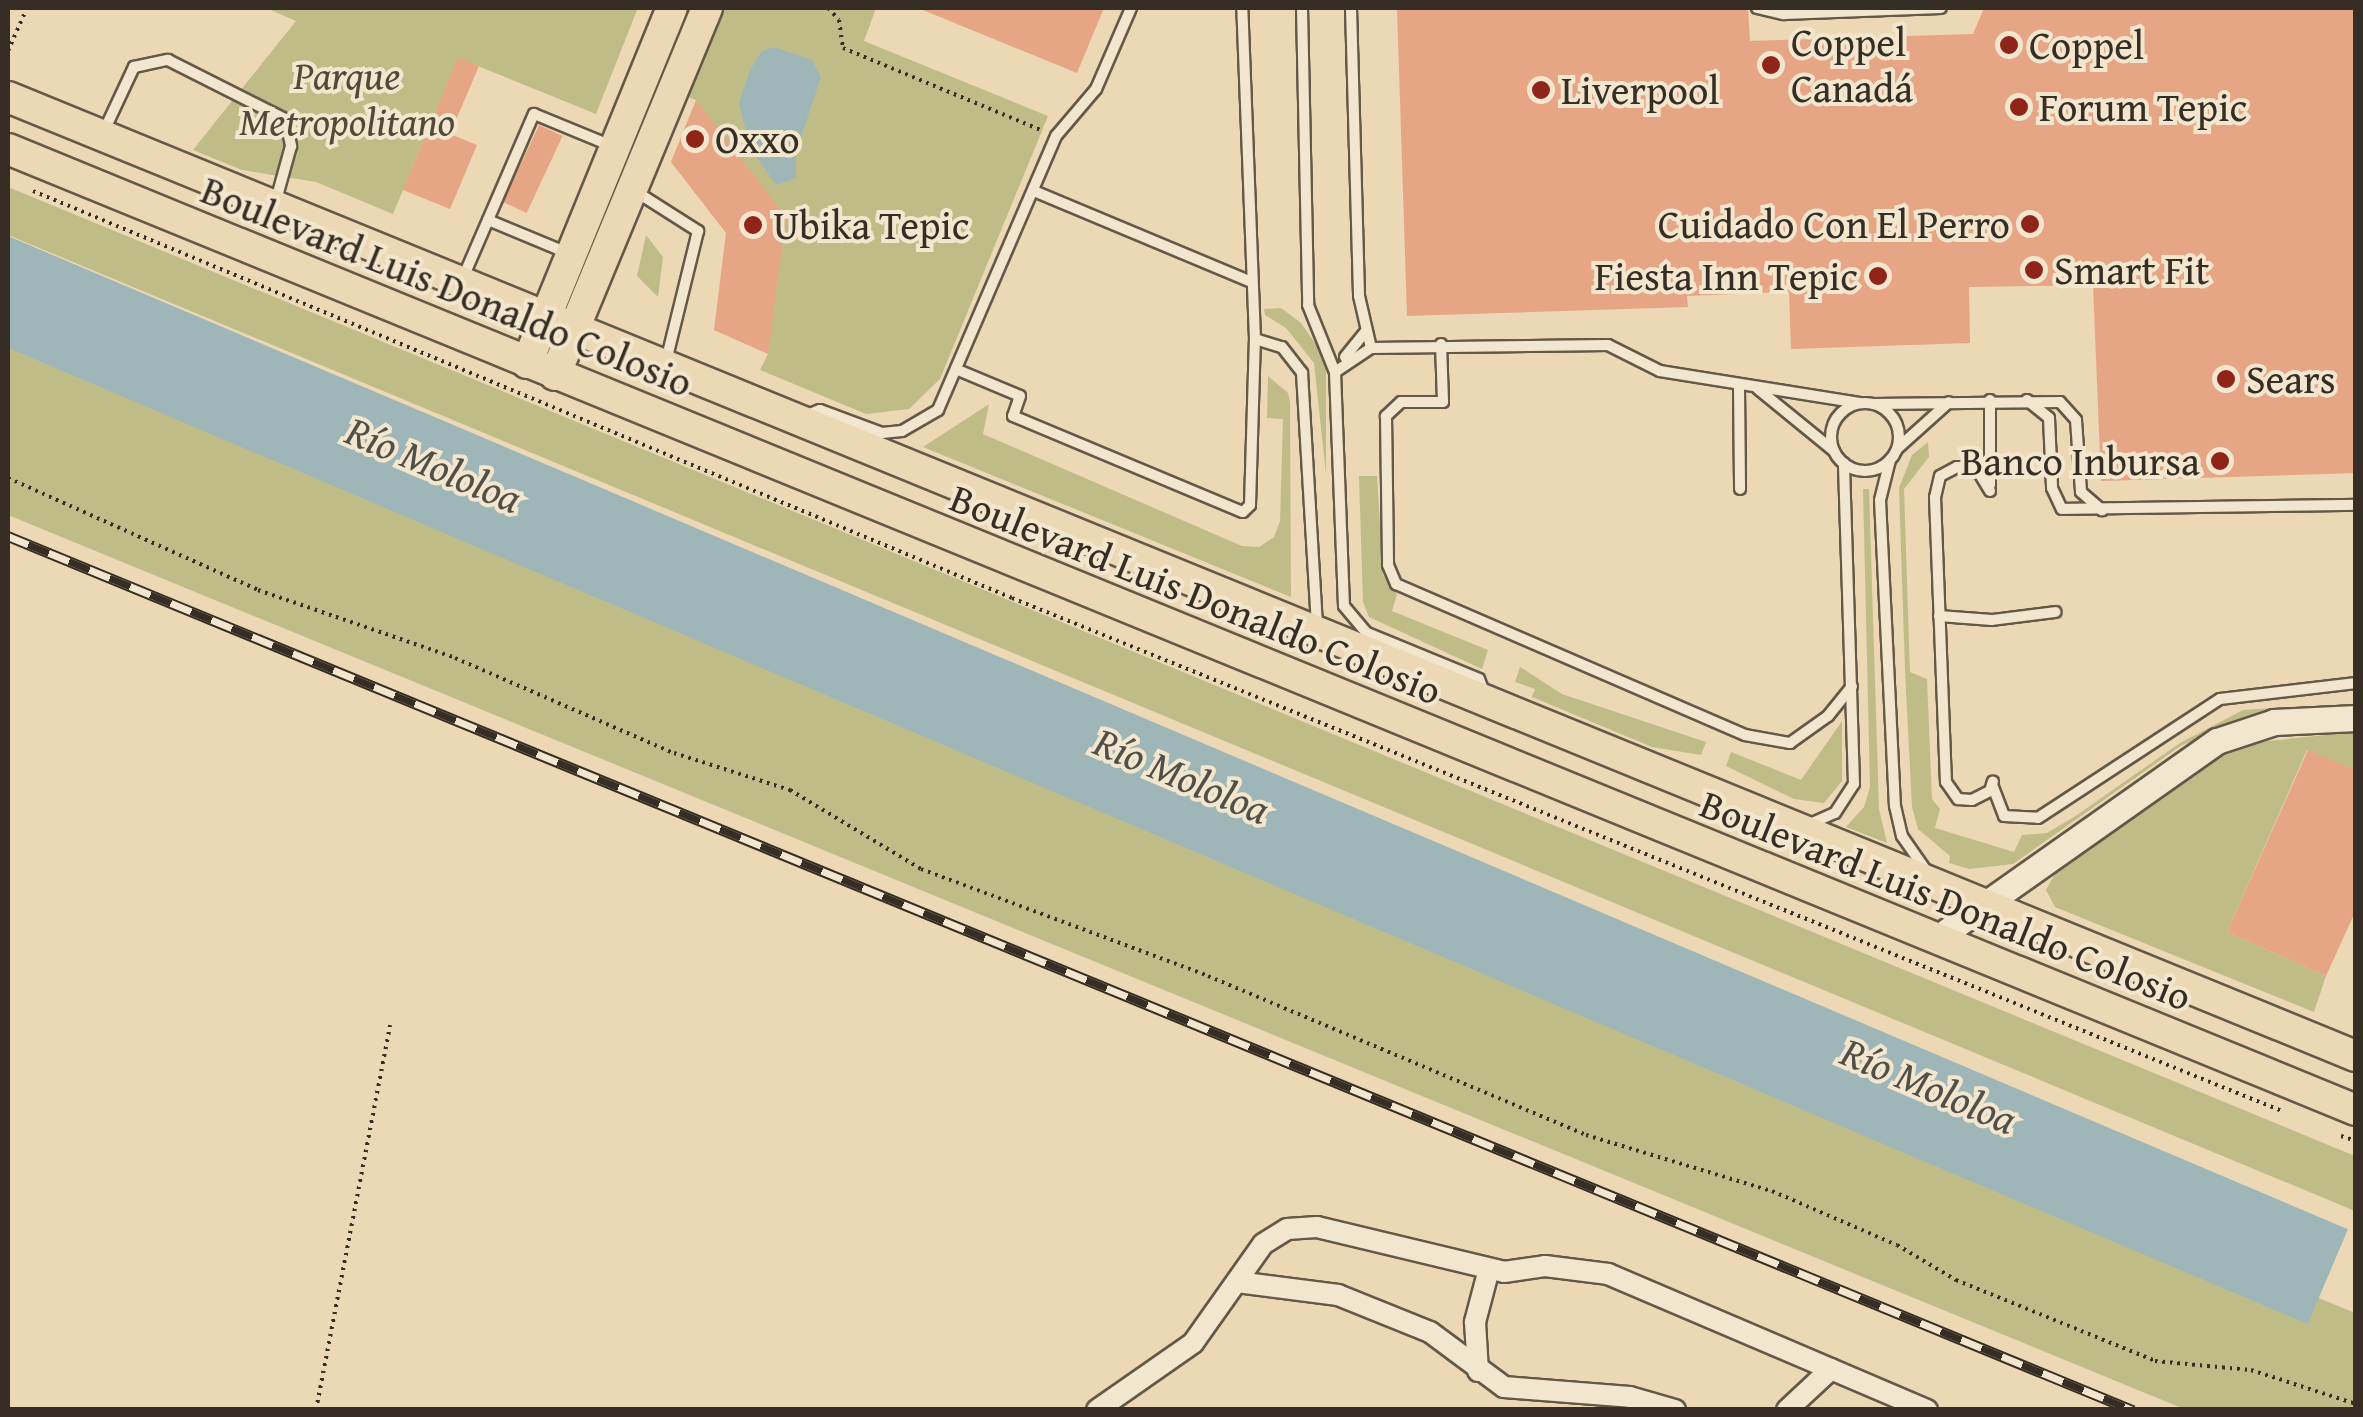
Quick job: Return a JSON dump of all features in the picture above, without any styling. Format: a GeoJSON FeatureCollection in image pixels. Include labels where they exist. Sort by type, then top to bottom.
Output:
{"type":"FeatureCollection","features":[{"type":"Feature","properties":{"kind":"main road"},"geometry":{"type":"LineString","coordinates":[[560,324],[572,255],[672,8]]}},
{"type":"Feature","properties":{"kind":"main road"},"geometry":{"type":"LineString","coordinates":[[541,369],[708,8]]}},
{"type":"Feature","properties":{"kind":"main road","name":"Boulevard Luis Donaldo Colosio"},"geometry":{"type":"LineString","coordinates":[[8,97],[1318,637],[2356,1056]]}},
{"type":"Feature","properties":{"kind":"main road","name":"Boulevard Luis Donaldo Colosio"},"geometry":{"type":"LineString","coordinates":[[8,149],[1936,940],[2346,1122]]}},
{"type":"Feature","properties":{"kind":"main road"},"geometry":{"type":"LineString","coordinates":[[963,541],[996,538],[1277,654],[1306,652],[1318,637]]}},
{"type":"Feature","properties":{"kind":"main road"},"geometry":{"type":"LineString","coordinates":[[1334,695],[1323,676],[1341,664],[1578,759],[1609,754]]}},
{"type":"Feature","properties":{"kind":"street"},"geometry":{"type":"LineString","coordinates":[[1936,940],[1976,901],[2217,742],[2274,722],[2356,718]]}},
{"type":"Feature","properties":{"kind":"street"},"geometry":{"type":"LineString","coordinates":[[1098,1410],[1193,1343],[1263,1244],[1287,1229],[1317,1227],[1489,1270],[1545,1266],[1608,1274],[1927,1410]]}},
{"type":"Feature","properties":{"kind":"street"},"geometry":{"type":"LineString","coordinates":[[1478,1371],[1475,1322],[1489,1270]]}},
{"type":"Feature","properties":{"kind":"street"},"geometry":{"type":"LineString","coordinates":[[1237,1282],[1338,1295],[1430,1332],[1504,1387],[1630,1397],[1676,1410]]}},
{"type":"Feature","properties":{"kind":"street"},"geometry":{"type":"LineString","coordinates":[[1787,1410],[1831,1368]]}},
{"type":"Feature","properties":{"kind":"lane"},"geometry":{"type":"LineString","coordinates":[[794,420],[820,410],[862,428],[902,431],[938,410],[1056,136],[1096,89],[1131,8]]}},
{"type":"Feature","properties":{"kind":"lane"},"geometry":{"type":"LineString","coordinates":[[958,370],[1020,396],[1013,416],[1243,512],[1250,506],[1255,338],[1249,281],[1242,8]]}},
{"type":"Feature","properties":{"kind":"lane"},"geometry":{"type":"LineString","coordinates":[[1302,8],[1308,305],[1338,367],[1342,594],[1349,617],[1368,633],[1479,679],[1489,705]]}},
{"type":"Feature","properties":{"kind":"lane"},"geometry":{"type":"LineString","coordinates":[[1350,8],[1365,332],[1371,348]]}},
{"type":"Feature","properties":{"kind":"lane"},"geometry":{"type":"LineString","coordinates":[[1757,8],[1784,14],[1941,8]]}},
{"type":"Feature","properties":{"kind":"lane"},"geometry":{"type":"LineString","coordinates":[[102,136],[134,67],[168,60],[285,118],[292,146],[274,206]]}},
{"type":"Feature","properties":{"kind":"lane"},"geometry":{"type":"LineString","coordinates":[[461,283],[534,114],[615,148]]}},
{"type":"Feature","properties":{"kind":"lane"},"geometry":{"type":"LineString","coordinates":[[628,187],[698,231],[665,366]]}},
{"type":"Feature","properties":{"kind":"lane"},"geometry":{"type":"LineString","coordinates":[[1034,191],[1249,281]]}},
{"type":"Feature","properties":{"kind":"lane"},"geometry":{"type":"LineString","coordinates":[[488,220],[572,255]]}},
{"type":"Feature","properties":{"kind":"lane"},"geometry":{"type":"LineString","coordinates":[[1338,367],[1365,332]]}},
{"type":"Feature","properties":{"kind":"lane"},"geometry":{"type":"LineString","coordinates":[[1255,338],[1282,347],[1302,373],[1318,637]]}},
{"type":"Feature","properties":{"kind":"lane"},"geometry":{"type":"LineString","coordinates":[[1441,344],[1443,402],[1400,402],[1386,416],[1388,564],[1396,584],[1644,696],[1745,734],[1790,743],[1828,716],[1852,686]]}},
{"type":"Feature","properties":{"kind":"lane"},"geometry":{"type":"LineString","coordinates":[[1338,367],[1371,348],[1608,344],[1660,370],[1739,388],[1873,404],[1955,400],[2060,402],[2070,410],[2079,432],[2081,492],[2107,512]]}},
{"type":"Feature","properties":{"kind":"lane"},"geometry":{"type":"LineString","coordinates":[[1739,388],[1740,489]]}},
{"type":"Feature","properties":{"kind":"lane"},"geometry":{"type":"LineString","coordinates":[[1757,389],[1835,452],[1844,464],[1854,784],[1848,799],[1819,823],[1778,821]]}},
{"type":"Feature","properties":{"kind":"lane"},"geometry":{"type":"LineString","coordinates":[[1955,400],[1924,418],[1897,448],[1880,500],[1894,806],[1917,862],[1976,901]]}},
{"type":"Feature","properties":{"kind":"lane"},"geometry":{"type":"LineString","coordinates":[[1990,400],[1990,491],[1976,468],[1950,468],[1936,482],[1946,782],[1958,799],[1972,800],[1990,792],[1992,781],[2004,816],[2038,818],[2220,699],[2356,683]]}},
{"type":"Feature","properties":{"kind":"lane"},"geometry":{"type":"LineString","coordinates":[[2027,400],[2049,418],[2056,501],[2074,512],[2356,505]]}},
{"type":"Feature","properties":{"kind":"lane"},"geometry":{"type":"LineString","coordinates":[[1835,452],[1836,419],[1859,403]]}},
{"type":"Feature","properties":{"kind":"lane"},"geometry":{"type":"LineString","coordinates":[[1873,404],[1895,421],[1897,448]]}},
{"type":"Feature","properties":{"kind":"lane"},"geometry":{"type":"LineString","coordinates":[[1844,464],[1871,470],[1890,460]]}},
{"type":"Feature","properties":{"kind":"lane"},"geometry":{"type":"LineString","coordinates":[[1939,616],[1992,620],[2055,612]]}},
{"type":"Feature","properties":{"kind":"path"},"geometry":{"type":"LineString","coordinates":[[8,51],[27,8]]}},
{"type":"Feature","properties":{"kind":"path"},"geometry":{"type":"LineString","coordinates":[[828,8],[840,20],[843,48],[1056,136]]}},
{"type":"Feature","properties":{"kind":"path"},"geometry":{"type":"LineString","coordinates":[[26,188],[1012,598],[2300,1119]]}},
{"type":"Feature","properties":{"kind":"path"},"geometry":{"type":"LineString","coordinates":[[8,478],[258,590],[455,658],[674,753],[790,790],[921,870],[1164,958],[1586,1135],[1772,1190],[1897,1245],[1956,1280],[2155,1361],[2251,1370],[2356,1404]]}},
{"type":"Feature","properties":{"kind":"path"},"geometry":{"type":"LineString","coordinates":[[316,1410],[390,1025]]}},
{"type":"Feature","properties":{"kind":"path"},"geometry":{"type":"LineString","coordinates":[[2346,1122],[2356,1142]]}},
{"type":"Feature","properties":{"kind":"green space","name":"Parque Metropolitano"},"geometry":{"type":"Polygon","coordinates":[[[266,8],[637,10],[596,114],[458,58],[393,214],[316,182],[242,170],[193,150],[296,21],[266,8]]]}},
{"type":"Feature","properties":{"kind":"green space"},"geometry":{"type":"Polygon","coordinates":[[[718,8],[876,8],[864,41],[1048,116],[940,379],[909,409],[866,414],[760,370],[768,354],[696,100],[681,94],[718,8]]]}},
{"type":"Feature","properties":{"kind":"green space"},"geometry":{"type":"Polygon","coordinates":[[[8,187],[2355,1156],[2355,1211],[8,235],[8,187]]]}},
{"type":"Feature","properties":{"kind":"green space"},"geometry":{"type":"Polygon","coordinates":[[[646,235],[663,257],[658,297],[637,276],[646,235]]]}},
{"type":"Feature","properties":{"kind":"green space"},"geometry":{"type":"Polygon","coordinates":[[[1281,308],[1301,323],[1326,359],[1326,474],[1314,363],[1286,328],[1265,315],[1264,309],[1281,308]]]}},
{"type":"Feature","properties":{"kind":"green space"},"geometry":{"type":"Polygon","coordinates":[[[8,340],[2355,1313],[2355,1409],[2184,1409],[8,515],[8,340]]]}},
{"type":"Feature","properties":{"kind":"green space"},"geometry":{"type":"Polygon","coordinates":[[[1268,376],[1288,393],[1290,403],[1291,597],[923,447],[989,404],[983,434],[1242,546],[1259,547],[1274,537],[1280,521],[1283,419],[1267,418],[1268,376]]]}},
{"type":"Feature","properties":{"kind":"green space"},"geometry":{"type":"Polygon","coordinates":[[[1928,442],[1929,457],[1904,489],[1910,672],[1927,679],[1932,799],[1940,809],[1935,828],[2014,852],[2022,835],[2047,833],[2180,743],[2243,710],[2287,707],[2182,745],[2013,864],[1969,869],[1949,863],[1950,856],[1918,829],[1912,807],[1905,670],[1899,488],[1912,455],[1928,442]]]}},
{"type":"Feature","properties":{"kind":"green space"},"geometry":{"type":"Polygon","coordinates":[[[1359,476],[1377,476],[1383,575],[1397,594],[1392,611],[1488,650],[1482,669],[1369,617],[1363,602],[1359,476]]]}},
{"type":"Feature","properties":{"kind":"green space"},"geometry":{"type":"Polygon","coordinates":[[[1863,489],[1869,489],[1879,809],[1887,843],[1846,827],[1864,807],[1870,787],[1863,489]]]}},
{"type":"Feature","properties":{"kind":"green space"},"geometry":{"type":"Polygon","coordinates":[[[1520,667],[1562,694],[1706,742],[1701,755],[1652,747],[1532,697],[1535,689],[1515,682],[1520,667]]]}},
{"type":"Feature","properties":{"kind":"green space"},"geometry":{"type":"Polygon","coordinates":[[[1842,721],[1842,781],[1824,803],[1794,799],[1726,766],[1731,752],[1801,780],[1842,721]]]}},
{"type":"Feature","properties":{"kind":"green space"},"geometry":{"type":"Polygon","coordinates":[[[2355,732],[2355,770],[2307,750],[2227,932],[2326,976],[2314,1012],[2055,907],[2046,890],[2056,872],[2214,760],[2248,743],[2355,732]]]}},
{"type":"Feature","properties":{"kind":"water"},"geometry":{"type":"Polygon","coordinates":[[[774,47],[812,60],[821,77],[796,152],[796,178],[776,185],[750,147],[739,103],[750,70],[762,51],[774,47]]]}},
{"type":"Feature","properties":{"kind":"water","name":"Río Mololoa"},"geometry":{"type":"Polygon","coordinates":[[[8,236],[2348,1229],[2308,1324],[8,348],[8,236]]]}},
{"type":"Feature","properties":{"kind":"building"},"geometry":{"type":"Polygon","coordinates":[[[918,8],[1104,8],[1077,73],[918,8]]]}},
{"type":"Feature","properties":{"kind":"building"},"geometry":{"type":"Polygon","coordinates":[[[1397,8],[1748,8],[1750,41],[1973,34],[1984,8],[2356,8],[2356,473],[2101,481],[2093,285],[1969,287],[1970,343],[1791,349],[1789,292],[1687,296],[1688,307],[1407,316],[1397,8]]]}},
{"type":"Feature","properties":{"kind":"building"},"geometry":{"type":"Polygon","coordinates":[[[458,57],[479,66],[450,134],[477,145],[450,209],[403,190],[458,57]]]}},
{"type":"Feature","properties":{"kind":"building","name":"Ubika Tepic"},"geometry":{"type":"Polygon","coordinates":[[[696,100],[786,217],[768,354],[714,330],[726,233],[671,162],[696,100]]]}},
{"type":"Feature","properties":{"kind":"building"},"geometry":{"type":"Polygon","coordinates":[[[539,125],[563,136],[527,213],[503,202],[539,125]]]}},
{"type":"Feature","properties":{"kind":"building"},"geometry":{"type":"Polygon","coordinates":[[[2308,750],[2356,770],[2356,910],[2326,976],[2227,932],[2308,750]]]}},
{"type":"Feature","properties":{"kind":"railway"},"geometry":{"type":"LineString","coordinates":[[8,536],[2133,1410]]}},
{"type":"Feature","properties":{"kind":"place","name":"Coppel"},"geometry":{"type":"Point","coordinates":[2009,45]}},
{"type":"Feature","properties":{"kind":"place","name":"Coppel Canadá"},"geometry":{"type":"Point","coordinates":[1771,65]}},
{"type":"Feature","properties":{"kind":"place","name":"Liverpool"},"geometry":{"type":"Point","coordinates":[1541,90]}},
{"type":"Feature","properties":{"kind":"place","name":"Forum Tepic"},"geometry":{"type":"Point","coordinates":[2019,107]}},
{"type":"Feature","properties":{"kind":"place","name":"Oxxo"},"geometry":{"type":"Point","coordinates":[695,139]}},
{"type":"Feature","properties":{"kind":"place","name":"Cuidado Con El Perro"},"geometry":{"type":"Point","coordinates":[2030,224]}},
{"type":"Feature","properties":{"kind":"place","name":"Ubika Tepic"},"geometry":{"type":"Point","coordinates":[753,225]}},
{"type":"Feature","properties":{"kind":"place","name":"Smart Fit"},"geometry":{"type":"Point","coordinates":[2034,270]}},
{"type":"Feature","properties":{"kind":"place","name":"Fiesta Inn Tepic"},"geometry":{"type":"Point","coordinates":[1878,276]}},
{"type":"Feature","properties":{"kind":"place","name":"Sears"},"geometry":{"type":"Point","coordinates":[2226,379]}},
{"type":"Feature","properties":{"kind":"place","name":"Banco Inbursa"},"geometry":{"type":"Point","coordinates":[2220,461]}}]}
